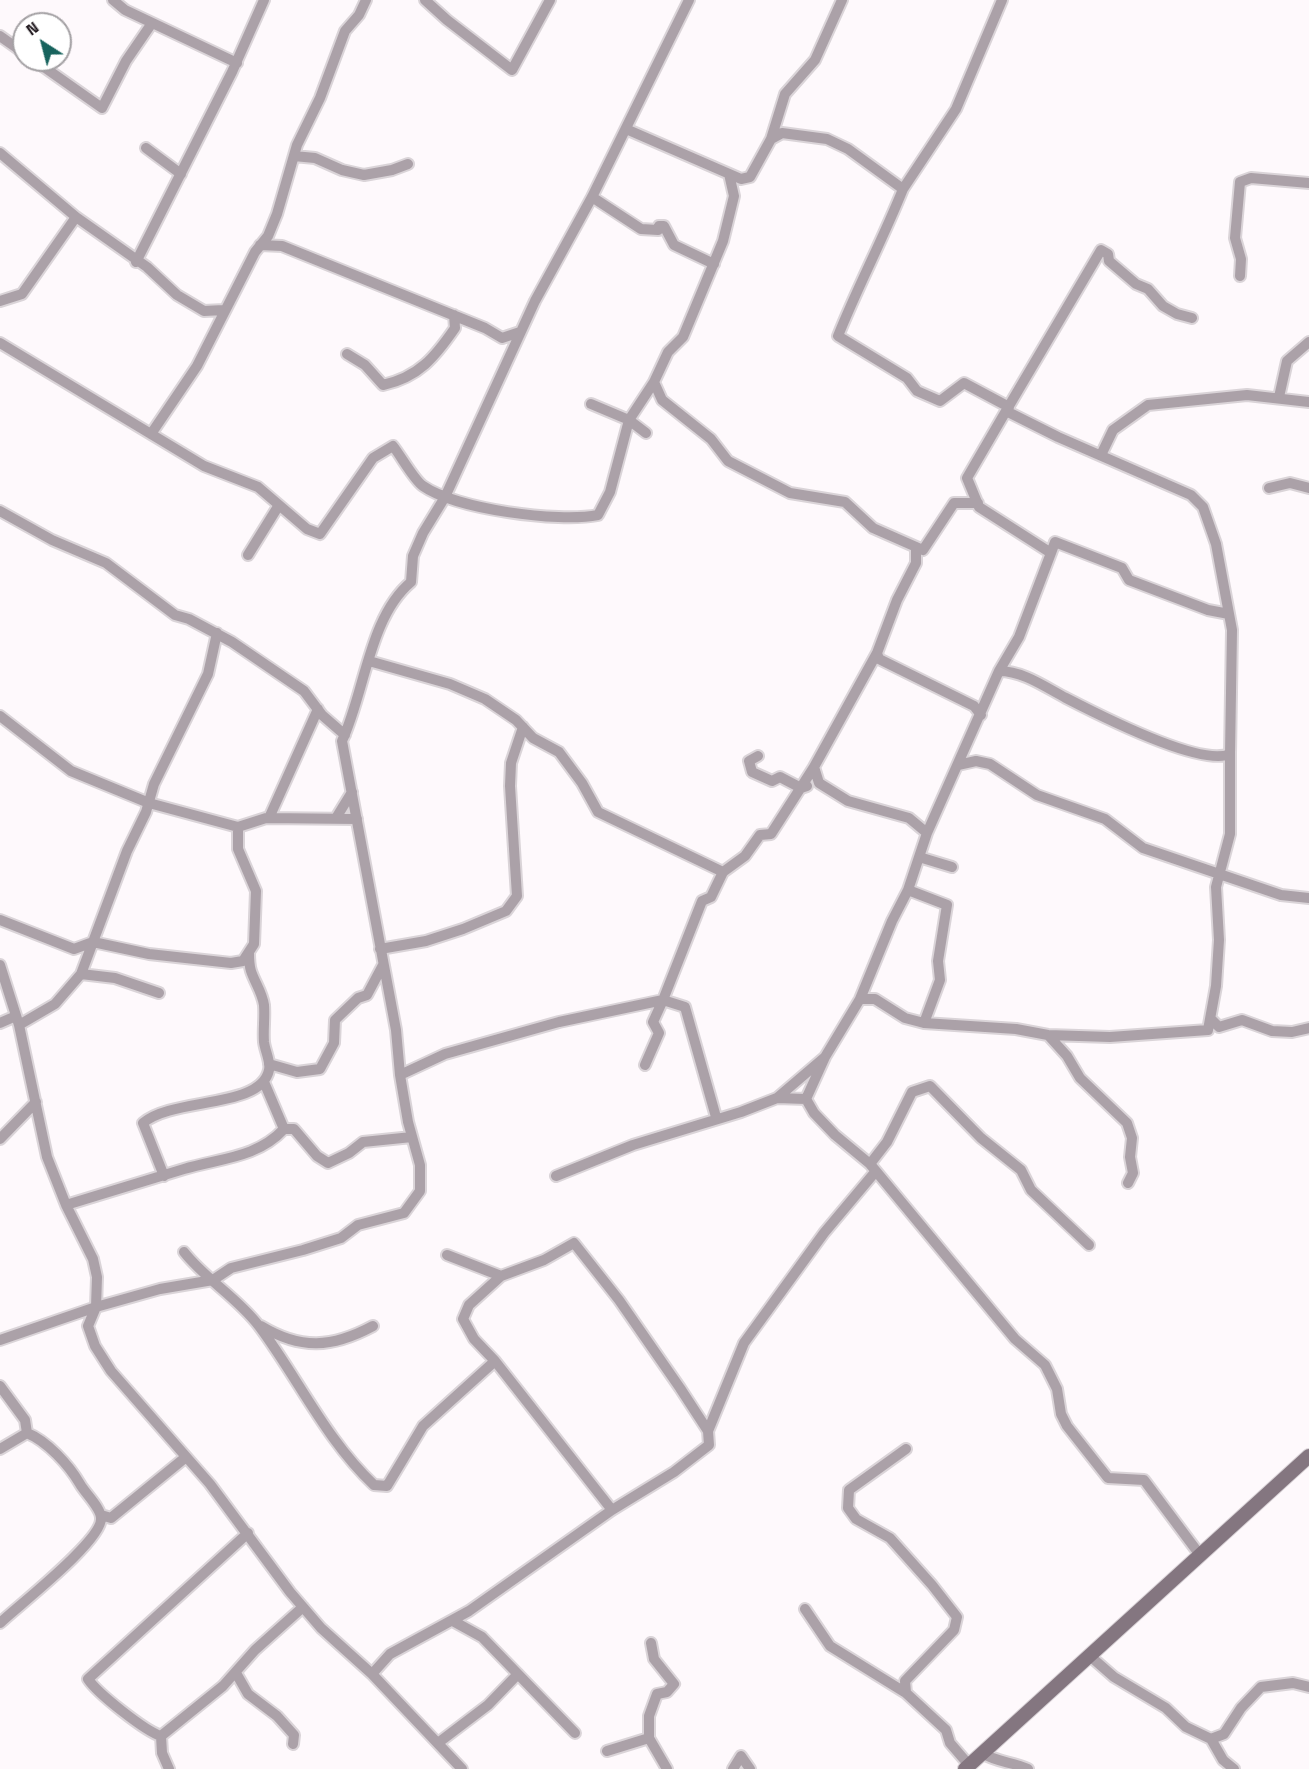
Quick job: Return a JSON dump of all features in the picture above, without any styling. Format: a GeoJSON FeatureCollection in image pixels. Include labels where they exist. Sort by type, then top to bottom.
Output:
{"type":"FeatureCollection","features":[{"type":"Feature","properties":{"kind":"street"},"geometry":{"type":"LineString","coordinates":[[113,0],[125,10],[237,63]]}},
{"type":"Feature","properties":{"kind":"street"},"geometry":{"type":"LineString","coordinates":[[136,262],[237,63],[264,0]]}},
{"type":"Feature","properties":{"kind":"street"},"geometry":{"type":"LineString","coordinates":[[151,434],[197,366],[224,310],[260,245],[268,236],[278,214],[294,156],[321,98],[345,31],[359,15],[366,0]]}},
{"type":"Feature","properties":{"kind":"street"},"geometry":{"type":"LineString","coordinates":[[425,0],[447,20],[512,69],[550,0]]}},
{"type":"Feature","properties":{"kind":"street"},"geometry":{"type":"LineString","coordinates":[[0,1340],[96,1307],[160,1289],[213,1280],[231,1268],[341,1238],[358,1225],[404,1213],[420,1191],[420,1165],[400,1075],[396,1030],[342,741],[369,661],[396,594],[411,582],[413,556],[445,497],[520,332],[592,197],[674,26],[689,0]]}},
{"type":"Feature","properties":{"kind":"street"},"geometry":{"type":"LineString","coordinates":[[626,129],[741,179],[750,177],[771,139],[785,94],[815,60],[842,0]]}},
{"type":"Feature","properties":{"kind":"street"},"geometry":{"type":"LineString","coordinates":[[860,999],[875,999],[905,1018],[924,1023],[1016,1029],[1048,1035],[1156,1035],[1208,1030],[1211,1019],[1219,940],[1216,887],[1230,834],[1232,630],[1216,544],[1203,507],[1191,495],[1101,455],[1008,409],[964,383],[940,401],[917,391],[907,378],[838,336],[855,293],[882,241],[903,189],[956,109],[1002,0]]}},
{"type":"Feature","properties":{"kind":"street"},"geometry":{"type":"LineString","coordinates":[[51,72],[102,108],[126,61],[152,23]]}},
{"type":"Feature","properties":{"kind":"street"},"geometry":{"type":"LineString","coordinates":[[771,139],[782,133],[827,139],[848,149],[903,189]]}},
{"type":"Feature","properties":{"kind":"street"},"geometry":{"type":"LineString","coordinates":[[146,148],[181,174]]}},
{"type":"Feature","properties":{"kind":"street"},"geometry":{"type":"LineString","coordinates":[[0,153],[76,217],[136,262],[147,267],[177,295],[204,311],[224,310]]}},
{"type":"Feature","properties":{"kind":"street"},"geometry":{"type":"LineString","coordinates":[[294,156],[315,158],[342,170],[364,175],[393,170],[408,164]]}},
{"type":"Feature","properties":{"kind":"street"},"geometry":{"type":"LineString","coordinates":[[0,343],[204,466],[258,487],[307,529],[320,534],[373,458],[393,446],[420,484],[445,497],[533,515],[580,519],[597,515],[610,492],[629,420],[654,382],[668,352],[684,337],[723,241],[734,196],[729,174]]}},
{"type":"Feature","properties":{"kind":"street"},"geometry":{"type":"LineString","coordinates":[[1240,276],[1241,260],[1235,238],[1240,182],[1251,178],[1309,183]]}},
{"type":"Feature","properties":{"kind":"street"},"geometry":{"type":"LineString","coordinates":[[592,197],[641,229],[658,230],[659,226],[664,226],[674,245],[714,264]]}},
{"type":"Feature","properties":{"kind":"street"},"geometry":{"type":"LineString","coordinates":[[0,301],[22,294],[76,217]]}},
{"type":"Feature","properties":{"kind":"street"},"geometry":{"type":"LineString","coordinates":[[260,245],[282,246],[454,315],[502,338],[520,332]]}},
{"type":"Feature","properties":{"kind":"street"},"geometry":{"type":"LineString","coordinates":[[1052,554],[979,507],[967,478],[1101,250],[1108,254],[1109,261],[1136,284],[1148,290],[1163,306],[1177,314],[1192,318]]}},
{"type":"Feature","properties":{"kind":"street"},"geometry":{"type":"LineString","coordinates":[[347,354],[365,365],[383,386],[396,382],[435,358],[455,327],[454,315]]}},
{"type":"Feature","properties":{"kind":"street"},"geometry":{"type":"LineString","coordinates":[[1279,397],[1287,361],[1309,342]]}},
{"type":"Feature","properties":{"kind":"street"},"geometry":{"type":"LineString","coordinates":[[654,382],[662,400],[711,439],[728,461],[790,493],[845,502],[873,528],[923,550],[954,503],[978,503]]}},
{"type":"Feature","properties":{"kind":"street"},"geometry":{"type":"LineString","coordinates":[[1101,455],[1113,430],[1148,405],[1247,395],[1309,402]]}},
{"type":"Feature","properties":{"kind":"street"},"geometry":{"type":"LineString","coordinates":[[591,404],[629,420],[646,433]]}},
{"type":"Feature","properties":{"kind":"street"},"geometry":{"type":"LineString","coordinates":[[1269,488],[1290,483],[1309,488]]}},
{"type":"Feature","properties":{"kind":"street"},"geometry":{"type":"LineString","coordinates":[[248,555],[279,505]]}},
{"type":"Feature","properties":{"kind":"street"},"geometry":{"type":"LineString","coordinates":[[0,511],[52,540],[106,563],[175,615],[217,633],[304,691],[322,715],[345,735]]}},
{"type":"Feature","properties":{"kind":"street"},"geometry":{"type":"LineString","coordinates":[[806,1099],[825,1057],[860,999],[892,921],[908,890],[927,833],[999,671],[1019,637],[1055,542],[1122,568],[1129,580],[1208,610],[1229,614]]}},
{"type":"Feature","properties":{"kind":"street"},"geometry":{"type":"LineString","coordinates":[[645,1065],[659,1033],[653,1022],[702,902],[711,897],[723,872],[746,856],[760,835],[771,834],[814,767],[877,652],[897,600],[916,563],[916,547]]}},
{"type":"Feature","properties":{"kind":"street"},"geometry":{"type":"LineString","coordinates":[[0,1023],[18,1021],[55,1004],[81,974],[127,851],[149,803],[154,784],[208,674],[217,633]]}},
{"type":"Feature","properties":{"kind":"street"},"geometry":{"type":"LineString","coordinates":[[877,652],[879,659],[974,706],[981,715]]}},
{"type":"Feature","properties":{"kind":"street"},"geometry":{"type":"LineString","coordinates":[[369,661],[450,684],[485,699],[523,727],[533,738],[559,752],[582,783],[598,812],[723,872]]}},
{"type":"Feature","properties":{"kind":"street"},"geometry":{"type":"LineString","coordinates":[[999,671],[1013,671],[1072,701],[1188,753],[1221,758],[1230,754]]}},
{"type":"Feature","properties":{"kind":"street"},"geometry":{"type":"LineString","coordinates":[[269,818],[318,708]]}},
{"type":"Feature","properties":{"kind":"street"},"geometry":{"type":"LineString","coordinates":[[0,716],[71,771],[149,803],[238,827],[269,818],[357,819]]}},
{"type":"Feature","properties":{"kind":"street"},"geometry":{"type":"LineString","coordinates":[[380,949],[426,941],[463,929],[506,911],[517,897],[510,786],[511,763],[523,727]]}},
{"type":"Feature","properties":{"kind":"street"},"geometry":{"type":"LineString","coordinates":[[758,756],[749,761],[752,772],[771,781],[780,777],[801,788],[819,783]]}},
{"type":"Feature","properties":{"kind":"street"},"geometry":{"type":"LineString","coordinates":[[958,765],[976,761],[990,764],[1037,795],[1105,819],[1143,848],[1221,872],[1281,895],[1309,898]]}},
{"type":"Feature","properties":{"kind":"street"},"geometry":{"type":"LineString","coordinates":[[814,767],[819,783],[848,801],[909,818],[927,833]]}},
{"type":"Feature","properties":{"kind":"street"},"geometry":{"type":"LineString","coordinates":[[336,818],[352,792]]}},
{"type":"Feature","properties":{"kind":"street"},"geometry":{"type":"LineString","coordinates":[[0,920],[74,949],[93,942],[149,954],[231,963],[243,961],[254,944],[256,891],[238,849],[238,827]]}},
{"type":"Feature","properties":{"kind":"street"},"geometry":{"type":"LineString","coordinates":[[919,857],[952,867]]}},
{"type":"Feature","properties":{"kind":"street"},"geometry":{"type":"LineString","coordinates":[[908,890],[947,905],[948,910],[942,921],[942,949],[938,961],[940,980],[924,1023]]}},
{"type":"Feature","properties":{"kind":"street"},"geometry":{"type":"LineString","coordinates":[[164,1176],[143,1124],[152,1116],[174,1107],[242,1095],[264,1082],[269,1069],[264,1041],[264,1005],[258,984],[251,971],[249,952]]}},
{"type":"Feature","properties":{"kind":"street"},"geometry":{"type":"LineString","coordinates":[[0,965],[18,1021],[47,1157],[66,1205],[93,1259],[97,1277],[96,1307],[88,1326],[100,1355],[150,1419],[186,1457],[248,1533],[321,1628],[372,1674],[462,1769]]}},
{"type":"Feature","properties":{"kind":"street"},"geometry":{"type":"LineString","coordinates":[[268,1064],[297,1072],[320,1069],[334,1043],[335,1020],[358,998],[367,995],[383,965]]}},
{"type":"Feature","properties":{"kind":"street"},"geometry":{"type":"LineString","coordinates":[[81,974],[115,978],[159,993]]}},
{"type":"Feature","properties":{"kind":"street"},"geometry":{"type":"LineString","coordinates":[[400,1075],[445,1054],[548,1025],[663,1000],[685,1007],[716,1117]]}},
{"type":"Feature","properties":{"kind":"street"},"geometry":{"type":"LineString","coordinates":[[1211,1019],[1219,1027],[1242,1020],[1272,1031],[1292,1032],[1309,1028]]}},
{"type":"Feature","properties":{"kind":"street"},"geometry":{"type":"LineString","coordinates":[[1048,1035],[1067,1056],[1080,1078],[1127,1123],[1132,1138],[1130,1157],[1133,1173],[1128,1183]]}},
{"type":"Feature","properties":{"kind":"street"},"geometry":{"type":"LineString","coordinates":[[556,1176],[633,1145],[716,1117],[741,1112],[777,1098],[825,1057]]}},
{"type":"Feature","properties":{"kind":"street"},"geometry":{"type":"LineString","coordinates":[[264,1082],[284,1128]]}},
{"type":"Feature","properties":{"kind":"street"},"geometry":{"type":"LineString","coordinates":[[372,1674],[390,1654],[453,1621],[612,1510],[674,1472],[709,1444],[708,1431],[744,1343],[873,1167],[912,1092],[930,1086],[981,1138],[1022,1170],[1031,1190],[1089,1245]]}},
{"type":"Feature","properties":{"kind":"street"},"geometry":{"type":"LineString","coordinates":[[777,1098],[806,1099]]}},
{"type":"Feature","properties":{"kind":"street"},"geometry":{"type":"LineString","coordinates":[[806,1099],[814,1113],[835,1135],[873,1167],[1015,1339],[1045,1365],[1057,1389],[1061,1414],[1067,1426],[1108,1478],[1144,1480],[1156,1493],[1200,1555]]}},
{"type":"Feature","properties":{"kind":"street"},"geometry":{"type":"LineString","coordinates":[[0,1138],[36,1102]]}},
{"type":"Feature","properties":{"kind":"street"},"geometry":{"type":"LineString","coordinates":[[284,1128],[294,1129],[317,1156],[328,1163],[349,1153],[363,1142],[412,1137]]}},
{"type":"Feature","properties":{"kind":"street"},"geometry":{"type":"LineString","coordinates":[[66,1205],[245,1155],[273,1141],[284,1128]]}},
{"type":"Feature","properties":{"kind":"street"},"geometry":{"type":"LineString","coordinates":[[612,1510],[495,1361],[474,1339],[463,1318],[469,1305],[501,1276],[544,1260],[574,1243],[619,1300],[708,1431]]}},
{"type":"Feature","properties":{"kind":"street"},"geometry":{"type":"LineString","coordinates":[[183,1252],[258,1324],[302,1392],[359,1471],[374,1485],[387,1486],[423,1426],[495,1361]]}},
{"type":"Feature","properties":{"kind":"street"},"geometry":{"type":"LineString","coordinates":[[447,1255],[501,1276]]}},
{"type":"Feature","properties":{"kind":"street"},"geometry":{"type":"LineString","coordinates":[[258,1324],[283,1339],[301,1344],[334,1342],[373,1326]]}},
{"type":"Feature","properties":{"kind":"street"},"geometry":{"type":"LineString","coordinates":[[0,1386],[25,1420],[27,1432]]}},
{"type":"Feature","properties":{"kind":"street"},"geometry":{"type":"LineString","coordinates":[[27,1432],[37,1437],[74,1474],[106,1516]]}},
{"type":"Feature","properties":{"kind":"street"},"geometry":{"type":"LineString","coordinates":[[0,1449],[27,1432]]}},
{"type":"Feature","properties":{"kind":"street"},"geometry":{"type":"LineString","coordinates":[[906,1449],[849,1490],[848,1508],[856,1519],[890,1538],[957,1617],[954,1630],[905,1681],[906,1693]]}},
{"type":"Feature","properties":{"kind":"street"},"geometry":{"type":"LineString","coordinates":[[0,1623],[82,1551],[101,1527],[106,1516],[186,1457]]}},
{"type":"Feature","properties":{"kind":"street"},"geometry":{"type":"LineString","coordinates":[[805,1609],[830,1646],[906,1693],[945,1730],[950,1743],[967,1767],[1308,1460]]}},
{"type":"Feature","properties":{"kind":"street"},"geometry":{"type":"LineString","coordinates":[[161,1736],[150,1732],[94,1690],[88,1679],[248,1533]]}},
{"type":"Feature","properties":{"kind":"street"},"geometry":{"type":"LineString","coordinates":[[161,1736],[236,1673],[255,1650],[303,1607]]}},
{"type":"Feature","properties":{"kind":"street"},"geometry":{"type":"LineString","coordinates":[[453,1621],[482,1637],[575,1733]]}},
{"type":"Feature","properties":{"kind":"street"},"geometry":{"type":"LineString","coordinates":[[651,1643],[654,1659],[674,1684],[667,1692],[657,1694],[649,1716],[649,1738],[667,1769]]}},
{"type":"Feature","properties":{"kind":"street"},"geometry":{"type":"LineString","coordinates":[[1090,1656],[1114,1677],[1166,1708],[1186,1727],[1211,1739],[1223,1760],[1234,1769]]}},
{"type":"Feature","properties":{"kind":"street"},"geometry":{"type":"LineString","coordinates":[[236,1673],[248,1694],[277,1716],[294,1735],[293,1744]]}},
{"type":"Feature","properties":{"kind":"street"},"geometry":{"type":"LineString","coordinates":[[438,1743],[488,1705],[518,1674]]}},
{"type":"Feature","properties":{"kind":"street"},"geometry":{"type":"LineString","coordinates":[[1211,1739],[1224,1734],[1241,1708],[1261,1687],[1293,1683],[1309,1687]]}},
{"type":"Feature","properties":{"kind":"street"},"geometry":{"type":"LineString","coordinates":[[161,1736],[162,1753],[169,1769]]}},
{"type":"Feature","properties":{"kind":"street"},"geometry":{"type":"LineString","coordinates":[[607,1751],[649,1738]]}},
{"type":"Feature","properties":{"kind":"street"},"geometry":{"type":"LineString","coordinates":[[982,1753],[992,1760],[1017,1763],[1029,1769]]}},
{"type":"Feature","properties":{"kind":"street"},"geometry":{"type":"LineString","coordinates":[[733,1769],[741,1756],[750,1769]]}}]}
